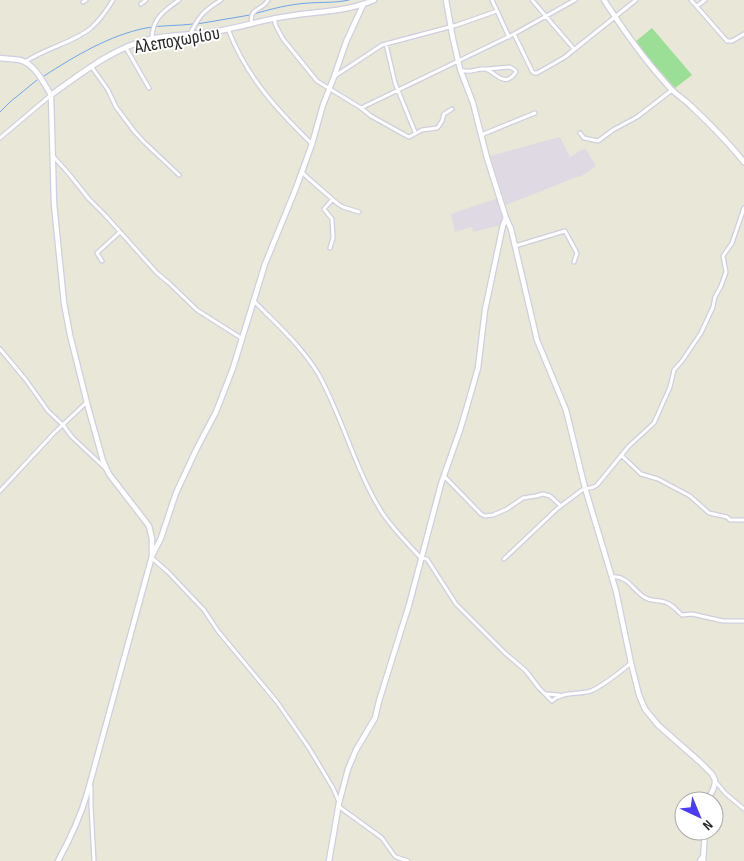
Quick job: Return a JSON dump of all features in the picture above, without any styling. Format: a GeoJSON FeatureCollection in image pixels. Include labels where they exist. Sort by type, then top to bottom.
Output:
{"type":"FeatureCollection","features":[{"type":"Feature","properties":{"kind":"street"},"geometry":{"type":"LineString","coordinates":[[25,62],[87,31],[100,19],[113,0]]}},
{"type":"Feature","properties":{"kind":"street"},"geometry":{"type":"LineString","coordinates":[[141,4],[146,0]]}},
{"type":"Feature","properties":{"kind":"street"},"geometry":{"type":"LineString","coordinates":[[152,39],[154,27],[159,16],[178,0]]}},
{"type":"Feature","properties":{"kind":"street"},"geometry":{"type":"LineString","coordinates":[[190,35],[203,12],[221,0]]}},
{"type":"Feature","properties":{"kind":"street"},"geometry":{"type":"LineString","coordinates":[[252,24],[251,18],[254,11],[266,4],[268,0]]}},
{"type":"Feature","properties":{"kind":"street","name":"Αλεποχωρίου"},"geometry":{"type":"LineString","coordinates":[[52,95],[91,66],[126,48],[152,39],[228,29],[274,18],[338,10],[363,5],[374,0]]}},
{"type":"Feature","properties":{"kind":"street"},"geometry":{"type":"LineString","coordinates":[[446,0],[453,43],[459,60],[460,70],[473,102],[481,135],[511,229],[535,331],[566,410],[585,488],[617,596],[630,663],[639,695],[649,714],[664,731],[710,772],[725,793],[744,809]]}},
{"type":"Feature","properties":{"kind":"street"},"geometry":{"type":"LineString","coordinates":[[492,0],[510,36]]}},
{"type":"Feature","properties":{"kind":"street"},"geometry":{"type":"LineString","coordinates":[[532,0],[574,50]]}},
{"type":"Feature","properties":{"kind":"street"},"geometry":{"type":"LineString","coordinates":[[361,108],[514,34],[575,0]]}},
{"type":"Feature","properties":{"kind":"street"},"geometry":{"type":"LineString","coordinates":[[604,0],[647,61],[672,90],[690,105],[744,162]]}},
{"type":"Feature","properties":{"kind":"street"},"geometry":{"type":"LineString","coordinates":[[514,34],[532,71],[537,73],[574,50],[636,0]]}},
{"type":"Feature","properties":{"kind":"street"},"geometry":{"type":"LineString","coordinates":[[691,0],[728,41],[744,34]]}},
{"type":"Feature","properties":{"kind":"street"},"geometry":{"type":"LineString","coordinates":[[697,6],[705,0]]}},
{"type":"Feature","properties":{"kind":"street"},"geometry":{"type":"LineString","coordinates":[[58,861],[80,817],[152,557],[161,538],[178,488],[216,412],[270,251],[312,144],[323,105],[346,42],[363,5]]}},
{"type":"Feature","properties":{"kind":"street"},"geometry":{"type":"LineString","coordinates":[[334,77],[378,47],[497,11]]}},
{"type":"Feature","properties":{"kind":"street"},"geometry":{"type":"LineString","coordinates":[[274,18],[283,39],[320,84],[407,136],[425,129],[437,128],[444,114],[452,109]]}},
{"type":"Feature","properties":{"kind":"street"},"geometry":{"type":"LineString","coordinates":[[228,29],[240,57],[255,81],[277,108],[312,144]]}},
{"type":"Feature","properties":{"kind":"street"},"geometry":{"type":"LineString","coordinates":[[386,44],[393,77],[416,132]]}},
{"type":"Feature","properties":{"kind":"street"},"geometry":{"type":"LineString","coordinates":[[126,48],[149,88]]}},
{"type":"Feature","properties":{"kind":"street"},"geometry":{"type":"LineString","coordinates":[[0,59],[25,62],[36,71],[52,95],[54,213],[64,303],[86,402],[106,469]]}},
{"type":"Feature","properties":{"kind":"street"},"geometry":{"type":"LineString","coordinates":[[91,66],[108,90],[116,107],[134,130],[179,175]]}},
{"type":"Feature","properties":{"kind":"street"},"geometry":{"type":"LineString","coordinates":[[460,70],[470,72],[487,69],[510,67],[516,72],[511,77],[501,79],[487,69]]}},
{"type":"Feature","properties":{"kind":"street"},"geometry":{"type":"LineString","coordinates":[[580,133],[584,138],[598,141],[613,130],[637,117],[672,90]]}},
{"type":"Feature","properties":{"kind":"street"},"geometry":{"type":"LineString","coordinates":[[0,138],[52,95]]}},
{"type":"Feature","properties":{"kind":"street"},"geometry":{"type":"LineString","coordinates":[[481,135],[535,113]]}},
{"type":"Feature","properties":{"kind":"street"},"geometry":{"type":"LineString","coordinates":[[52,156],[157,273],[197,310],[241,338]]}},
{"type":"Feature","properties":{"kind":"street"},"geometry":{"type":"LineString","coordinates":[[302,171],[343,208],[359,212]]}},
{"type":"Feature","properties":{"kind":"street"},"geometry":{"type":"LineString","coordinates":[[330,248],[333,238],[332,219],[324,209],[332,200]]}},
{"type":"Feature","properties":{"kind":"street"},"geometry":{"type":"LineString","coordinates":[[504,559],[561,506],[585,488],[591,489],[597,485],[632,442],[654,423],[668,392],[674,370],[703,330],[713,307],[715,297],[726,272],[723,256],[732,243],[744,208]]}},
{"type":"Feature","properties":{"kind":"street"},"geometry":{"type":"LineString","coordinates":[[329,861],[338,805],[353,755],[375,718],[404,623],[444,476],[463,422],[478,368],[485,310],[506,218]]}},
{"type":"Feature","properties":{"kind":"street"},"geometry":{"type":"LineString","coordinates":[[515,246],[565,231],[577,253],[574,262]]}},
{"type":"Feature","properties":{"kind":"street"},"geometry":{"type":"LineString","coordinates":[[102,261],[97,253],[120,232]]}},
{"type":"Feature","properties":{"kind":"street"},"geometry":{"type":"LineString","coordinates":[[253,300],[298,346],[313,366],[330,398],[364,480],[386,519],[421,558],[427,559],[456,604],[505,653],[526,671],[544,693],[552,701],[562,695]]}},
{"type":"Feature","properties":{"kind":"street"},"geometry":{"type":"LineString","coordinates":[[0,349],[26,380],[48,411],[106,469],[149,526],[152,539],[152,557],[204,610],[218,631],[277,702],[309,748],[333,788],[338,805],[382,838],[394,855],[408,861]]}},
{"type":"Feature","properties":{"kind":"street"},"geometry":{"type":"LineString","coordinates":[[0,491],[86,402]]}},
{"type":"Feature","properties":{"kind":"street"},"geometry":{"type":"LineString","coordinates":[[621,456],[640,474],[658,479],[690,496],[709,514],[727,517],[730,520],[744,520]]}},
{"type":"Feature","properties":{"kind":"street"},"geometry":{"type":"LineString","coordinates":[[444,476],[485,516],[507,509],[523,498],[543,494],[552,497],[561,506]]}},
{"type":"Feature","properties":{"kind":"street"},"geometry":{"type":"LineString","coordinates":[[611,577],[620,577],[643,597],[668,603],[682,615],[692,614],[723,621],[744,621]]}},
{"type":"Feature","properties":{"kind":"street"},"geometry":{"type":"LineString","coordinates":[[544,693],[562,695],[583,693],[598,687],[630,663]]}},
{"type":"Feature","properties":{"kind":"street"},"geometry":{"type":"LineString","coordinates":[[712,791],[715,780]]}},
{"type":"Feature","properties":{"kind":"street"},"geometry":{"type":"LineString","coordinates":[[90,783],[94,861]]}},
{"type":"Feature","properties":{"kind":"street"},"geometry":{"type":"LineString","coordinates":[[703,861],[704,841]]}},
{"type":"Feature","properties":{"kind":"street"},"geometry":{"type":"LineString","coordinates":[[699,861],[703,854]]}},
{"type":"Feature","properties":{"kind":"shaded area"},"geometry":{"type":"Polygon","coordinates":[[[560,137],[570,157],[585,148],[596,166],[580,177],[506,205],[490,156],[560,137]]]}},
{"type":"Feature","properties":{"kind":"shaded area"},"geometry":{"type":"Polygon","coordinates":[[[498,198],[504,217],[501,225],[473,232],[472,227],[455,232],[451,214],[498,198]]]}},
{"type":"Feature","properties":{"kind":"green space"},"geometry":{"type":"Polygon","coordinates":[[[652,28],[692,75],[675,88],[635,42],[652,28]]]}},
{"type":"Feature","properties":{"kind":"waterway"},"geometry":{"type":"LineString","coordinates":[[254,14],[295,4],[349,0]]}},
{"type":"Feature","properties":{"kind":"waterway"},"geometry":{"type":"LineString","coordinates":[[197,24],[250,15]]}},
{"type":"Feature","properties":{"kind":"waterway"},"geometry":{"type":"LineString","coordinates":[[44,76],[80,54],[106,41],[133,31],[152,27],[193,24]]}},
{"type":"Feature","properties":{"kind":"waterway"},"geometry":{"type":"LineString","coordinates":[[0,112],[37,80]]}}]}
